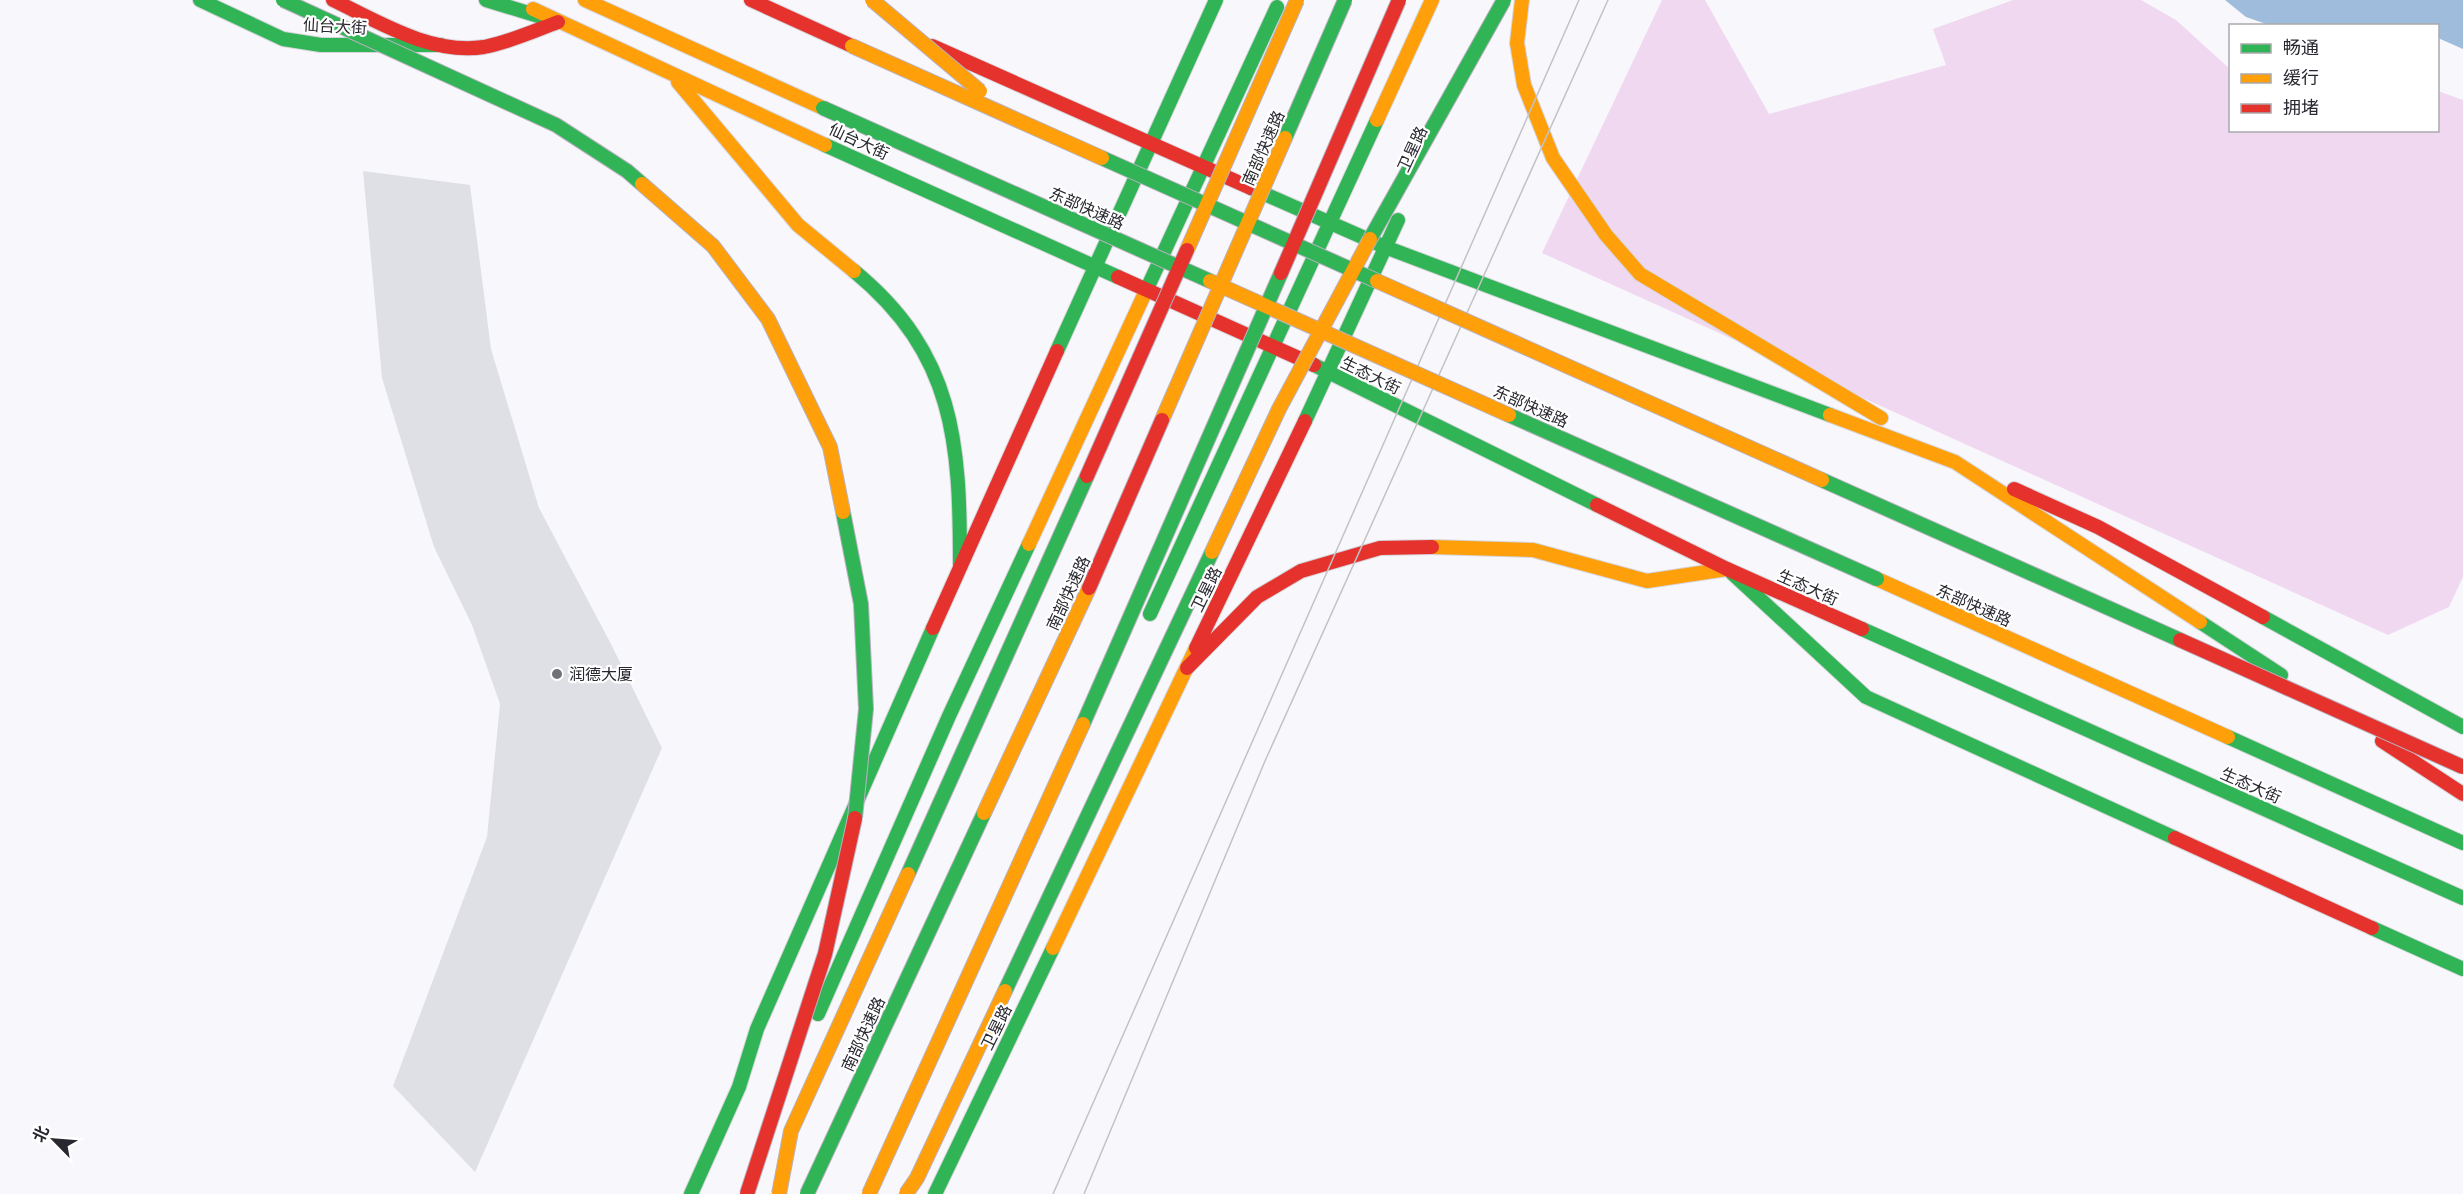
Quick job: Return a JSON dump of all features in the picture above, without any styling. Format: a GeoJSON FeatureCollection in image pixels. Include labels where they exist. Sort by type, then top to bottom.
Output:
{"type":"FeatureCollection","features":[{"type":"Feature","properties":{"kind":"main road","name":"仙台大街"},"geometry":{"type":"LineString","coordinates":[[200,0],[283,39],[321,45],[482,47],[558,22]]}},
{"type":"Feature","properties":{"kind":"main road"},"geometry":{"type":"LineString","coordinates":[[283,0],[556,125],[627,171],[713,246],[768,319],[830,447],[861,604],[866,710],[858,806],[825,954],[747,1194]]}},
{"type":"Feature","properties":{"kind":"main road","name":"仙台大街"},"geometry":{"type":"LineString","coordinates":[[333,0],[401,31],[441,45]]}},
{"type":"Feature","properties":{"kind":"main road"},"geometry":{"type":"LineString","coordinates":[[486,0],[558,22]]}},
{"type":"Feature","properties":{"kind":"main road","name":"仙台大街"},"geometry":{"type":"LineString","coordinates":[[515,0],[673,76],[1146,290]]}},
{"type":"Feature","properties":{"kind":"main road","name":"东部快速路"},"geometry":{"type":"LineString","coordinates":[[585,0],[2463,843]]}},
{"type":"Feature","properties":{"kind":"main road"},"geometry":{"type":"LineString","coordinates":[[751,0],[2463,767]]}},
{"type":"Feature","properties":{"kind":"main road"},"geometry":{"type":"LineString","coordinates":[[859,0],[933,46],[1385,247],[1955,462],[2098,527],[2463,727]]}},
{"type":"Feature","properties":{"kind":"main road"},"geometry":{"type":"LineString","coordinates":[[872,0],[1014,119]]}},
{"type":"Feature","properties":{"kind":"main road"},"geometry":{"type":"LineString","coordinates":[[691,1194],[739,1087],[757,1029],[960,564],[1216,0]]}},
{"type":"Feature","properties":{"kind":"main road"},"geometry":{"type":"LineString","coordinates":[[739,1194],[949,716],[1280,0]]}},
{"type":"Feature","properties":{"kind":"main road"},"geometry":{"type":"LineString","coordinates":[[779,1194],[791,1131],[1052,556],[1297,0]]}},
{"type":"Feature","properties":{"kind":"main road","name":"南部快速路"},"geometry":{"type":"LineString","coordinates":[[807,1194],[1096,573],[1345,0]]}},
{"type":"Feature","properties":{"kind":"main road"},"geometry":{"type":"LineString","coordinates":[[869,1194],[1142,594],[1399,0]]}},
{"type":"Feature","properties":{"kind":"main road"},"geometry":{"type":"LineString","coordinates":[[1143,629],[1432,0]]}},
{"type":"Feature","properties":{"kind":"main road"},"geometry":{"type":"LineString","coordinates":[[906,1194],[917,1178],[1279,409],[1386,210],[1504,0]]}},
{"type":"Feature","properties":{"kind":"main road","name":"卫星路"},"geometry":{"type":"LineString","coordinates":[[935,1194],[1187,668],[1483,38],[1509,0]]}},
{"type":"Feature","properties":{"kind":"main road"},"geometry":{"type":"LineString","coordinates":[[1522,0],[1517,43],[1524,85],[1553,158],[1606,235],[1640,274],[1955,462],[2463,794]]}},
{"type":"Feature","properties":{"kind":"main road"},"geometry":{"type":"LineString","coordinates":[[673,76],[798,225],[881,292],[914,332],[929,359],[953,431],[960,484],[960,564]]}},
{"type":"Feature","properties":{"kind":"main road","name":"生态大街"},"geometry":{"type":"LineString","coordinates":[[1146,290],[1327,371],[1727,569],[2463,898]]}},
{"type":"Feature","properties":{"kind":"main road"},"geometry":{"type":"LineString","coordinates":[[1187,668],[1257,597],[1300,571],[1380,548],[1464,546],[1533,550],[1647,581],[1727,569],[1866,697],[2463,969]]}},
{"type":"Feature","properties":{"kind":"main road","name":"卫星路"},"geometry":{"type":"LineString","coordinates":[[884,1194],[974,999]]}},
{"type":"Feature","properties":{"kind":"shaded area"},"geometry":{"type":"Polygon","coordinates":[[[1662,0],[1705,0],[1769,114],[1946,65],[1933,29],[2013,0],[2141,0],[2176,20],[2229,68],[2229,132],[2439,132],[2439,91],[2463,100],[2463,577],[2449,607],[2388,635],[1542,253],[1662,0]]]}},
{"type":"Feature","properties":{"kind":"water"},"geometry":{"type":"Polygon","coordinates":[[[2225,0],[2463,0],[2463,49],[2439,38],[2439,24],[2266,24],[2246,17],[2225,0]]]}},
{"type":"Feature","properties":{"kind":"building","name":"润德大厦"},"geometry":{"type":"Polygon","coordinates":[[[363,171],[470,185],[491,349],[539,508],[611,644],[662,748],[475,1172],[393,1086],[487,837],[500,704],[472,625],[434,547],[382,378],[363,171]]]}},
{"type":"Feature","properties":{"kind":"tram line"},"geometry":{"type":"LineString","coordinates":[[1053,1194],[1579,0]]}},
{"type":"Feature","properties":{"kind":"tram line"},"geometry":{"type":"LineString","coordinates":[[1084,1194],[1265,761],[1608,0]]}},
{"type":"Feature","properties":{"kind":"traffic: fast"},"geometry":{"type":"LineString","coordinates":[[200,0],[283,39],[321,45],[441,45]]}},
{"type":"Feature","properties":{"kind":"traffic: fast"},"geometry":{"type":"LineString","coordinates":[[283,0],[556,125],[627,171],[642,184]]}},
{"type":"Feature","properties":{"kind":"traffic: fast"},"geometry":{"type":"LineString","coordinates":[[486,0],[558,22]]}},
{"type":"Feature","properties":{"kind":"traffic: fast"},"geometry":{"type":"LineString","coordinates":[[1057,351],[1216,0]]}},
{"type":"Feature","properties":{"kind":"traffic: fast"},"geometry":{"type":"LineString","coordinates":[[1285,138],[1345,0]]}},
{"type":"Feature","properties":{"kind":"traffic: fast"},"geometry":{"type":"LineString","coordinates":[[1370,239],[1504,0]]}},
{"type":"Feature","properties":{"kind":"traffic: fast"},"geometry":{"type":"LineString","coordinates":[[1145,293],[1277,7]]}},
{"type":"Feature","properties":{"kind":"traffic: fast"},"geometry":{"type":"LineString","coordinates":[[823,108],[1210,281]]}},
{"type":"Feature","properties":{"kind":"traffic: fast"},"geometry":{"type":"LineString","coordinates":[[1150,614],[1377,120]]}},
{"type":"Feature","properties":{"kind":"traffic: fast"},"geometry":{"type":"LineString","coordinates":[[825,145],[1118,277]]}},
{"type":"Feature","properties":{"kind":"traffic: fast"},"geometry":{"type":"LineString","coordinates":[[1102,158],[1377,281]]}},
{"type":"Feature","properties":{"kind":"traffic: fast"},"geometry":{"type":"LineString","coordinates":[[1251,188],[1385,247],[1830,415]]}},
{"type":"Feature","properties":{"kind":"traffic: fast"},"geometry":{"type":"LineString","coordinates":[[1305,421],[1398,220]]}},
{"type":"Feature","properties":{"kind":"traffic: fast"},"geometry":{"type":"LineString","coordinates":[[854,271],[888,302],[913,335],[932,368],[945,403],[958,479],[960,565]]}},
{"type":"Feature","properties":{"kind":"traffic: fast"},"geometry":{"type":"LineString","coordinates":[[1083,724],[1281,273]]}},
{"type":"Feature","properties":{"kind":"traffic: fast"},"geometry":{"type":"LineString","coordinates":[[1314,365],[1597,505]]}},
{"type":"Feature","properties":{"kind":"traffic: fast"},"geometry":{"type":"LineString","coordinates":[[1509,415],[1877,579]]}},
{"type":"Feature","properties":{"kind":"traffic: fast"},"geometry":{"type":"LineString","coordinates":[[908,874],[1087,476]]}},
{"type":"Feature","properties":{"kind":"traffic: fast"},"geometry":{"type":"LineString","coordinates":[[1822,480],[2180,640]]}},
{"type":"Feature","properties":{"kind":"traffic: fast"},"geometry":{"type":"LineString","coordinates":[[843,512],[861,604],[866,709],[855,818]]}},
{"type":"Feature","properties":{"kind":"traffic: fast"},"geometry":{"type":"LineString","coordinates":[[818,1014],[949,716],[1029,544]]}},
{"type":"Feature","properties":{"kind":"traffic: fast"},"geometry":{"type":"LineString","coordinates":[[1005,991],[1212,552]]}},
{"type":"Feature","properties":{"kind":"traffic: fast"},"geometry":{"type":"LineString","coordinates":[[1732,573],[1866,697],[2175,838]]}},
{"type":"Feature","properties":{"kind":"traffic: fast"},"geometry":{"type":"LineString","coordinates":[[2263,617],[2463,727]]}},
{"type":"Feature","properties":{"kind":"traffic: fast"},"geometry":{"type":"LineString","coordinates":[[2200,622],[2281,675]]}},
{"type":"Feature","properties":{"kind":"traffic: fast"},"geometry":{"type":"LineString","coordinates":[[691,1194],[739,1087],[757,1029],[933,628]]}},
{"type":"Feature","properties":{"kind":"traffic: fast"},"geometry":{"type":"LineString","coordinates":[[1862,629],[2463,898]]}},
{"type":"Feature","properties":{"kind":"traffic: fast"},"geometry":{"type":"LineString","coordinates":[[2228,737],[2463,843]]}},
{"type":"Feature","properties":{"kind":"traffic: fast"},"geometry":{"type":"LineString","coordinates":[[807,1194],[984,813]]}},
{"type":"Feature","properties":{"kind":"traffic: fast"},"geometry":{"type":"LineString","coordinates":[[2372,928],[2463,969]]}},
{"type":"Feature","properties":{"kind":"traffic: fast"},"geometry":{"type":"LineString","coordinates":[[935,1194],[1053,948]]}},
{"type":"Feature","properties":{"kind":"traffic: slow"},"geometry":{"type":"LineString","coordinates":[[585,0],[823,108]]}},
{"type":"Feature","properties":{"kind":"traffic: slow"},"geometry":{"type":"LineString","coordinates":[[872,0],[980,91]]}},
{"type":"Feature","properties":{"kind":"traffic: slow"},"geometry":{"type":"LineString","coordinates":[[1187,250],[1297,0]]}},
{"type":"Feature","properties":{"kind":"traffic: slow"},"geometry":{"type":"LineString","coordinates":[[1377,120],[1432,0]]}},
{"type":"Feature","properties":{"kind":"traffic: slow"},"geometry":{"type":"LineString","coordinates":[[1522,0],[1517,43],[1524,85],[1553,158],[1606,235],[1640,274],[1881,418]]}},
{"type":"Feature","properties":{"kind":"traffic: slow"},"geometry":{"type":"LineString","coordinates":[[533,9],[825,145]]}},
{"type":"Feature","properties":{"kind":"traffic: slow"},"geometry":{"type":"LineString","coordinates":[[852,46],[1102,158]]}},
{"type":"Feature","properties":{"kind":"traffic: slow"},"geometry":{"type":"LineString","coordinates":[[678,82],[798,225],[854,271]]}},
{"type":"Feature","properties":{"kind":"traffic: slow"},"geometry":{"type":"LineString","coordinates":[[1162,420],[1285,138]]}},
{"type":"Feature","properties":{"kind":"traffic: slow"},"geometry":{"type":"LineString","coordinates":[[642,184],[713,246],[768,319],[830,447],[843,512]]}},
{"type":"Feature","properties":{"kind":"traffic: slow"},"geometry":{"type":"LineString","coordinates":[[1212,552],[1279,409],[1370,239]]}},
{"type":"Feature","properties":{"kind":"traffic: slow"},"geometry":{"type":"LineString","coordinates":[[1210,281],[1509,415]]}},
{"type":"Feature","properties":{"kind":"traffic: slow"},"geometry":{"type":"LineString","coordinates":[[1377,281],[1822,480]]}},
{"type":"Feature","properties":{"kind":"traffic: slow"},"geometry":{"type":"LineString","coordinates":[[1029,544],[1145,293]]}},
{"type":"Feature","properties":{"kind":"traffic: slow"},"geometry":{"type":"LineString","coordinates":[[1830,415],[1955,462],[2200,622]]}},
{"type":"Feature","properties":{"kind":"traffic: slow"},"geometry":{"type":"LineString","coordinates":[[1432,547],[1533,550],[1647,581],[1727,569]]}},
{"type":"Feature","properties":{"kind":"traffic: slow"},"geometry":{"type":"LineString","coordinates":[[1877,579],[2228,737]]}},
{"type":"Feature","properties":{"kind":"traffic: slow"},"geometry":{"type":"LineString","coordinates":[[984,813],[1089,588]]}},
{"type":"Feature","properties":{"kind":"traffic: slow"},"geometry":{"type":"LineString","coordinates":[[1053,948],[1196,648]]}},
{"type":"Feature","properties":{"kind":"traffic: slow"},"geometry":{"type":"LineString","coordinates":[[869,1194],[1083,724]]}},
{"type":"Feature","properties":{"kind":"traffic: slow"},"geometry":{"type":"LineString","coordinates":[[779,1194],[791,1131],[908,874]]}},
{"type":"Feature","properties":{"kind":"traffic: slow"},"geometry":{"type":"LineString","coordinates":[[906,1194],[917,1178],[1005,991]]}},
{"type":"Feature","properties":{"kind":"traffic: jam"},"geometry":{"type":"LineString","coordinates":[[333,0],[406,35],[445,46],[464,48],[484,47],[503,42],[558,22]]}},
{"type":"Feature","properties":{"kind":"traffic: jam"},"geometry":{"type":"LineString","coordinates":[[751,0],[852,46]]}},
{"type":"Feature","properties":{"kind":"traffic: jam"},"geometry":{"type":"LineString","coordinates":[[1281,273],[1399,0]]}},
{"type":"Feature","properties":{"kind":"traffic: jam"},"geometry":{"type":"LineString","coordinates":[[932,46],[1251,188]]}},
{"type":"Feature","properties":{"kind":"traffic: jam"},"geometry":{"type":"LineString","coordinates":[[1087,476],[1187,250]]}},
{"type":"Feature","properties":{"kind":"traffic: jam"},"geometry":{"type":"LineString","coordinates":[[1118,277],[1314,365]]}},
{"type":"Feature","properties":{"kind":"traffic: jam"},"geometry":{"type":"LineString","coordinates":[[933,628],[1057,351]]}},
{"type":"Feature","properties":{"kind":"traffic: jam"},"geometry":{"type":"LineString","coordinates":[[1089,588],[1162,420]]}},
{"type":"Feature","properties":{"kind":"traffic: jam"},"geometry":{"type":"LineString","coordinates":[[1196,648],[1305,421]]}},
{"type":"Feature","properties":{"kind":"traffic: jam"},"geometry":{"type":"LineString","coordinates":[[2014,489],[2098,527],[2263,617]]}},
{"type":"Feature","properties":{"kind":"traffic: jam"},"geometry":{"type":"LineString","coordinates":[[1597,505],[1727,569],[1862,629]]}},
{"type":"Feature","properties":{"kind":"traffic: jam"},"geometry":{"type":"LineString","coordinates":[[1187,668],[1257,597],[1301,571],[1380,548],[1432,547]]}},
{"type":"Feature","properties":{"kind":"traffic: jam"},"geometry":{"type":"LineString","coordinates":[[2180,640],[2463,767]]}},
{"type":"Feature","properties":{"kind":"traffic: jam"},"geometry":{"type":"LineString","coordinates":[[2382,741],[2463,794]]}},
{"type":"Feature","properties":{"kind":"traffic: jam"},"geometry":{"type":"LineString","coordinates":[[747,1194],[825,954],[855,818]]}},
{"type":"Feature","properties":{"kind":"traffic: jam"},"geometry":{"type":"LineString","coordinates":[[2175,838],[2372,928]]}},
{"type":"Feature","properties":{"kind":"place","name":"润德大厦"},"geometry":{"type":"Point","coordinates":[557,674]}}]}
